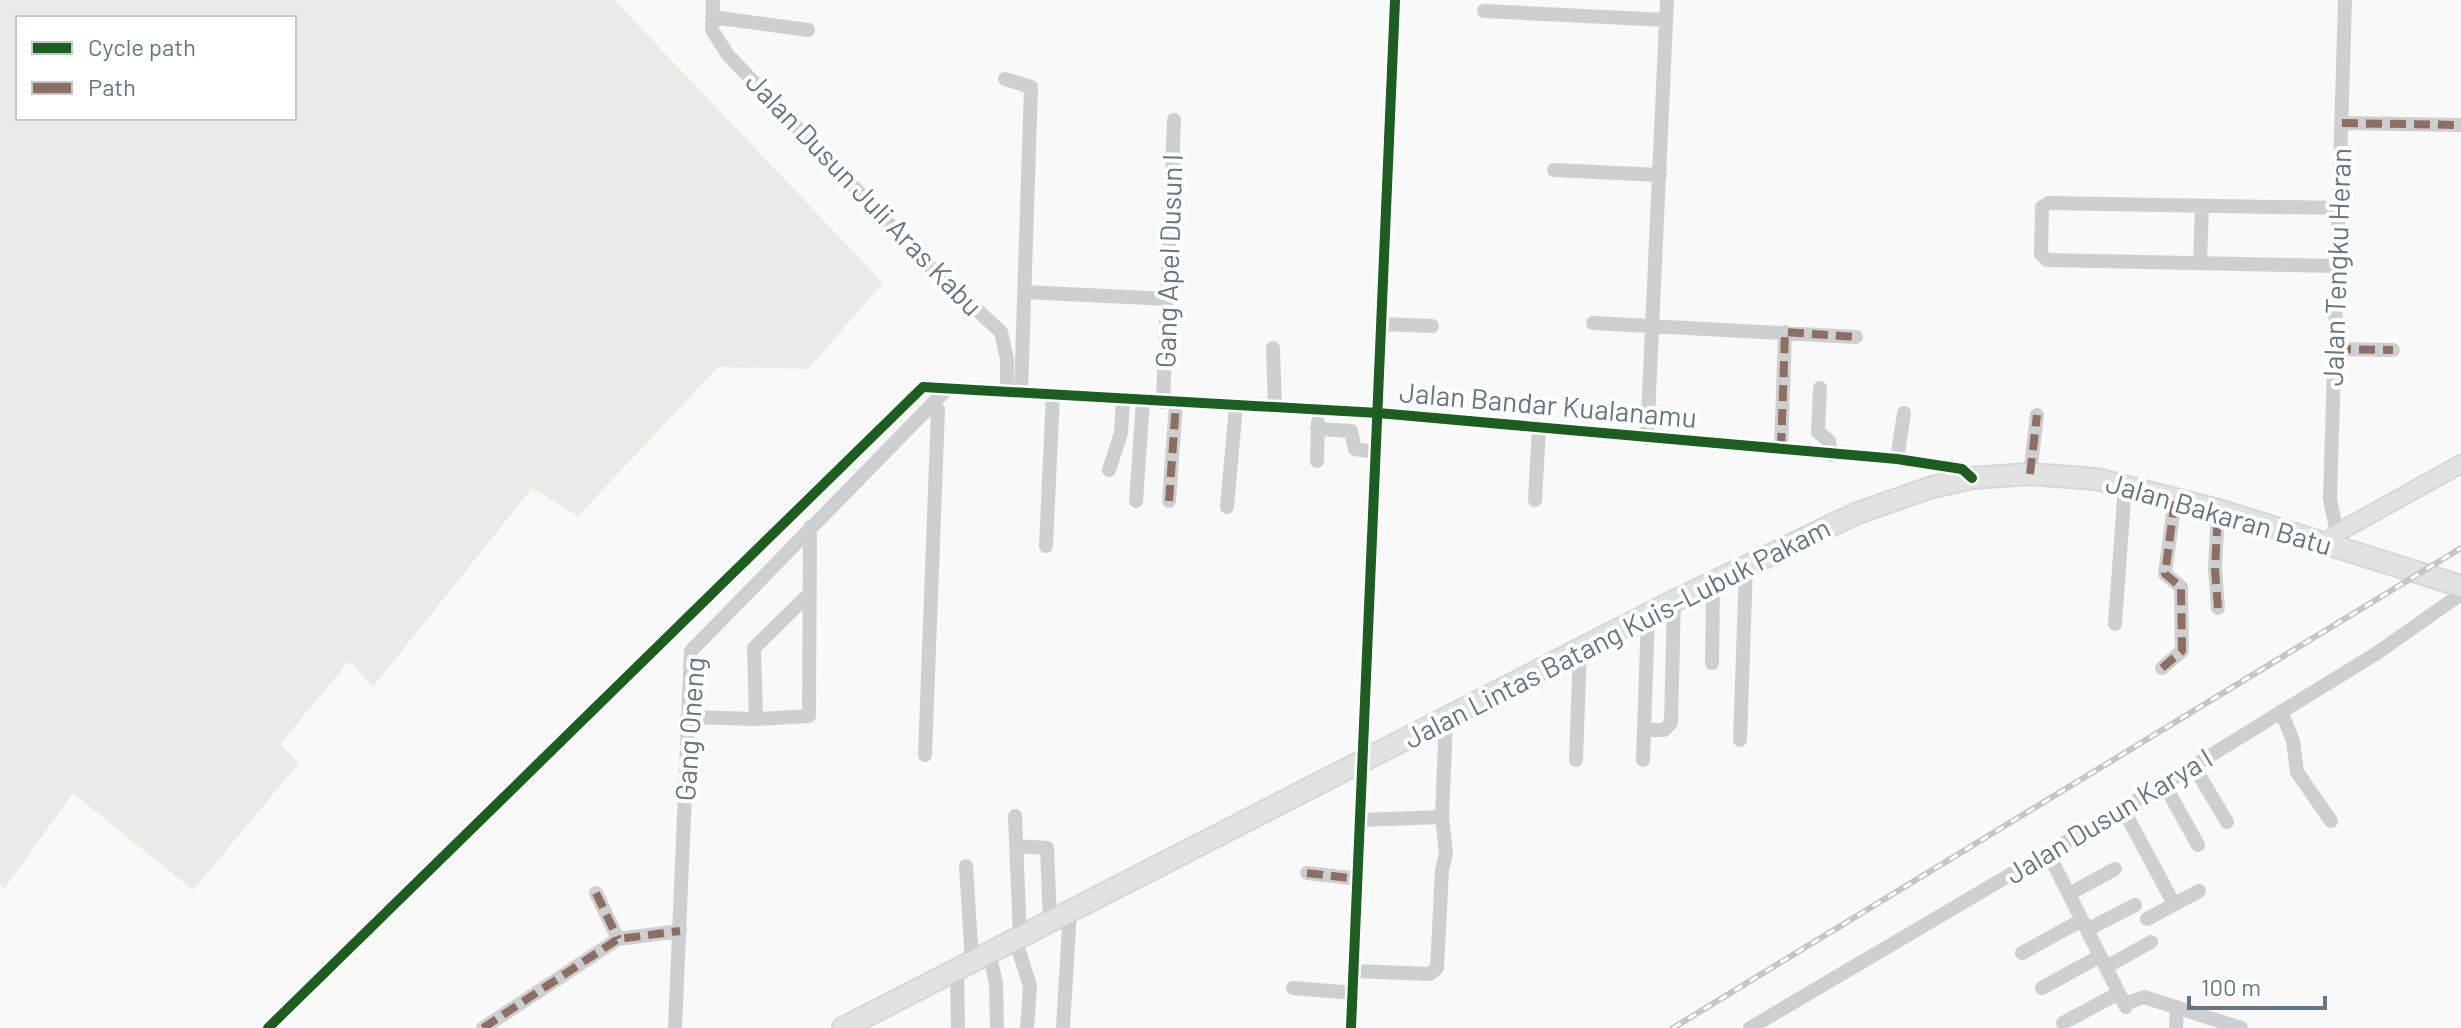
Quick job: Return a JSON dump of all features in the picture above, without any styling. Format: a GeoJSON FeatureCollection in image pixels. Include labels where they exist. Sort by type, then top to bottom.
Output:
{"type":"FeatureCollection","features":[{"type":"Feature","properties":{"kind":"highway","name":"Jalan Bakaran Batu"},"geometry":{"type":"LineString","coordinates":[[1972,478],[2030,474],[2084,477],[2125,485],[2331,538],[2461,586]]}},
{"type":"Feature","properties":{"kind":"highway","name":"Jalan Lintas Batang Kuis–Lubuk Pakam"},"geometry":{"type":"LineString","coordinates":[[851,1026],[1070,910],[1674,601],[1887,501],[1972,478]]}},
{"type":"Feature","properties":{"kind":"main road"},"geometry":{"type":"LineString","coordinates":[[2331,538],[2461,464]]}},
{"type":"Feature","properties":{"kind":"street","name":"Jalan Dusun Juli Aras Kabu"},"geometry":{"type":"LineString","coordinates":[[713,0],[715,39],[754,84],[928,265],[1001,332],[1014,360]]}},
{"type":"Feature","properties":{"kind":"street"},"geometry":{"type":"LineString","coordinates":[[1351,1028],[1395,0]]}},
{"type":"Feature","properties":{"kind":"street"},"geometry":{"type":"LineString","coordinates":[[1647,438],[1667,0]]}},
{"type":"Feature","properties":{"kind":"street","name":"Jalan Tengku Heran"},"geometry":{"type":"LineString","coordinates":[[2331,538],[2345,0]]}},
{"type":"Feature","properties":{"kind":"street"},"geometry":{"type":"LineString","coordinates":[[1484,11],[1666,20]]}},
{"type":"Feature","properties":{"kind":"street"},"geometry":{"type":"LineString","coordinates":[[712,17],[808,30]]}},
{"type":"Feature","properties":{"kind":"street"},"geometry":{"type":"LineString","coordinates":[[1005,79],[1031,87],[1024,292],[1014,360],[1014,392]]}},
{"type":"Feature","properties":{"kind":"street","name":"Gang Apel Dusun I"},"geometry":{"type":"LineString","coordinates":[[1169,501],[1169,299],[1174,120]]}},
{"type":"Feature","properties":{"kind":"street"},"geometry":{"type":"LineString","coordinates":[[2342,123],[2461,125]]}},
{"type":"Feature","properties":{"kind":"street"},"geometry":{"type":"LineString","coordinates":[[1554,170],[1660,175]]}},
{"type":"Feature","properties":{"kind":"street"},"geometry":{"type":"LineString","coordinates":[[2337,266],[2047,260],[2041,254],[2039,227],[2042,207],[2049,203],[2338,208]]}},
{"type":"Feature","properties":{"kind":"street"},"geometry":{"type":"LineString","coordinates":[[2200,263],[2202,206]]}},
{"type":"Feature","properties":{"kind":"street"},"geometry":{"type":"LineString","coordinates":[[1024,292],[1169,299]]}},
{"type":"Feature","properties":{"kind":"street"},"geometry":{"type":"LineString","coordinates":[[1593,323],[1856,337]]}},
{"type":"Feature","properties":{"kind":"street"},"geometry":{"type":"LineString","coordinates":[[1381,324],[1432,326]]}},
{"type":"Feature","properties":{"kind":"street"},"geometry":{"type":"LineString","coordinates":[[1781,449],[1785,332]]}},
{"type":"Feature","properties":{"kind":"street"},"geometry":{"type":"LineString","coordinates":[[1273,348],[1275,408]]}},
{"type":"Feature","properties":{"kind":"street"},"geometry":{"type":"LineString","coordinates":[[2335,349],[2393,350]]}},
{"type":"Feature","properties":{"kind":"street","name":"Jalan Bandar Kualanamu"},"geometry":{"type":"LineString","coordinates":[[268,1028],[923,387],[1378,413],[1897,459],[1962,469],[1972,478]]}},
{"type":"Feature","properties":{"kind":"street"},"geometry":{"type":"LineString","coordinates":[[1820,388],[1818,432],[1829,441],[1831,455]]}},
{"type":"Feature","properties":{"kind":"street","name":"Gang Oneng"},"geometry":{"type":"LineString","coordinates":[[675,1028],[689,661],[695,645],[947,389]]}},
{"type":"Feature","properties":{"kind":"street"},"geometry":{"type":"LineString","coordinates":[[1046,546],[1053,394]]}},
{"type":"Feature","properties":{"kind":"street"},"geometry":{"type":"LineString","coordinates":[[1109,470],[1121,433],[1123,399]]}},
{"type":"Feature","properties":{"kind":"street"},"geometry":{"type":"LineString","coordinates":[[1136,501],[1143,401]]}},
{"type":"Feature","properties":{"kind":"street"},"geometry":{"type":"LineString","coordinates":[[925,755],[937,451],[938,410],[934,403]]}},
{"type":"Feature","properties":{"kind":"street"},"geometry":{"type":"LineString","coordinates":[[1227,507],[1236,406]]}},
{"type":"Feature","properties":{"kind":"street"},"geometry":{"type":"LineString","coordinates":[[1317,461],[1318,410]]}},
{"type":"Feature","properties":{"kind":"street"},"geometry":{"type":"LineString","coordinates":[[1338,430],[1339,411]]}},
{"type":"Feature","properties":{"kind":"street"},"geometry":{"type":"LineString","coordinates":[[1897,459],[1904,413]]}},
{"type":"Feature","properties":{"kind":"street"},"geometry":{"type":"LineString","coordinates":[[2030,474],[2037,415]]}},
{"type":"Feature","properties":{"kind":"street"},"geometry":{"type":"LineString","coordinates":[[1317,429],[1354,433],[1355,449],[1376,452]]}},
{"type":"Feature","properties":{"kind":"street"},"geometry":{"type":"LineString","coordinates":[[1535,500],[1539,429]]}},
{"type":"Feature","properties":{"kind":"street"},"geometry":{"type":"LineString","coordinates":[[2115,624],[2125,485]]}},
{"type":"Feature","properties":{"kind":"street"},"geometry":{"type":"LineString","coordinates":[[2162,668],[2177,659],[2182,651],[2181,587],[2165,574],[2175,499]]}},
{"type":"Feature","properties":{"kind":"street"},"geometry":{"type":"LineString","coordinates":[[2218,510],[2215,569],[2218,608]]}},
{"type":"Feature","properties":{"kind":"street"},"geometry":{"type":"LineString","coordinates":[[687,717],[756,719],[809,716],[810,527]]}},
{"type":"Feature","properties":{"kind":"street"},"geometry":{"type":"LineString","coordinates":[[1740,740],[1746,567]]}},
{"type":"Feature","properties":{"kind":"street"},"geometry":{"type":"LineString","coordinates":[[1712,663],[1713,584]]}},
{"type":"Feature","properties":{"kind":"street"},"geometry":{"type":"LineString","coordinates":[[756,719],[754,648],[809,594]]}},
{"type":"Feature","properties":{"kind":"street","name":"Jalan Dusun Karya I"},"geometry":{"type":"LineString","coordinates":[[1750,1028],[2164,784],[2377,653],[2461,594]]}},
{"type":"Feature","properties":{"kind":"street"},"geometry":{"type":"LineString","coordinates":[[1645,730],[1664,730],[1671,723],[1674,601]]}},
{"type":"Feature","properties":{"kind":"street"},"geometry":{"type":"LineString","coordinates":[[1643,760],[1648,614]]}},
{"type":"Feature","properties":{"kind":"street"},"geometry":{"type":"LineString","coordinates":[[1576,760],[1580,648]]}},
{"type":"Feature","properties":{"kind":"street"},"geometry":{"type":"LineString","coordinates":[[2281,711],[2293,741],[2297,772],[2331,821]]}},
{"type":"Feature","properties":{"kind":"street"},"geometry":{"type":"LineString","coordinates":[[1354,971],[1436,971],[1446,853],[1442,817],[1446,719]]}},
{"type":"Feature","properties":{"kind":"street"},"geometry":{"type":"LineString","coordinates":[[2193,765],[2227,822]]}},
{"type":"Feature","properties":{"kind":"street"},"geometry":{"type":"LineString","coordinates":[[2164,784],[2198,845]]}},
{"type":"Feature","properties":{"kind":"street"},"geometry":{"type":"LineString","coordinates":[[2123,809],[2174,904]]}},
{"type":"Feature","properties":{"kind":"street"},"geometry":{"type":"LineString","coordinates":[[1015,816],[1018,938],[1030,986],[1027,1028]]}},
{"type":"Feature","properties":{"kind":"street"},"geometry":{"type":"LineString","coordinates":[[1360,820],[1442,817]]}},
{"type":"Feature","properties":{"kind":"street"},"geometry":{"type":"LineString","coordinates":[[1016,846],[1047,848],[1050,921]]}},
{"type":"Feature","properties":{"kind":"street"},"geometry":{"type":"LineString","coordinates":[[2048,853],[2123,1001]]}},
{"type":"Feature","properties":{"kind":"street"},"geometry":{"type":"LineString","coordinates":[[958,1028],[973,961],[966,866]]}},
{"type":"Feature","properties":{"kind":"street"},"geometry":{"type":"LineString","coordinates":[[2069,894],[2115,869]]}},
{"type":"Feature","properties":{"kind":"street"},"geometry":{"type":"LineString","coordinates":[[1307,873],[1358,879]]}},
{"type":"Feature","properties":{"kind":"street"},"geometry":{"type":"LineString","coordinates":[[2147,919],[2199,891]]}},
{"type":"Feature","properties":{"kind":"street"},"geometry":{"type":"LineString","coordinates":[[596,893],[618,939]]}},
{"type":"Feature","properties":{"kind":"street"},"geometry":{"type":"LineString","coordinates":[[2022,953],[2135,905]]}},
{"type":"Feature","properties":{"kind":"street"},"geometry":{"type":"LineString","coordinates":[[1063,1028],[1070,910]]}},
{"type":"Feature","properties":{"kind":"street"},"geometry":{"type":"LineString","coordinates":[[483,1028],[618,939],[680,931]]}},
{"type":"Feature","properties":{"kind":"street"},"geometry":{"type":"LineString","coordinates":[[2042,988],[2151,942]]}},
{"type":"Feature","properties":{"kind":"street"},"geometry":{"type":"LineString","coordinates":[[973,961],[996,983],[997,1028]]}},
{"type":"Feature","properties":{"kind":"street"},"geometry":{"type":"LineString","coordinates":[[1293,988],[1353,993]]}},
{"type":"Feature","properties":{"kind":"street"},"geometry":{"type":"LineString","coordinates":[[2063,1023],[2123,1001],[2144,997],[2218,1024],[2241,1028]]}},
{"type":"Feature","properties":{"kind":"street"},"geometry":{"type":"LineString","coordinates":[[2176,1028],[2177,1007]]}},
{"type":"Feature","properties":{"kind":"shaded area"},"geometry":{"type":"Polygon","coordinates":[[[0,0],[614,0],[883,283],[808,369],[718,367],[578,516],[532,488],[373,687],[349,661],[280,744],[299,763],[193,890],[73,793],[4,889],[0,885],[0,0]]]}},
{"type":"Feature","properties":{"kind":"railway"},"geometry":{"type":"LineString","coordinates":[[1673,1028],[2461,548]]}},
{"type":"Feature","properties":{"kind":"marked path"},"geometry":{"type":"LineString","coordinates":[[2342,123],[2461,125]]}},
{"type":"Feature","properties":{"kind":"marked path"},"geometry":{"type":"LineString","coordinates":[[1781,449],[1785,332],[1856,337]]}},
{"type":"Feature","properties":{"kind":"marked path"},"geometry":{"type":"LineString","coordinates":[[2335,349],[2393,350]]}},
{"type":"Feature","properties":{"kind":"marked path"},"geometry":{"type":"LineString","coordinates":[[1169,501],[1176,403]]}},
{"type":"Feature","properties":{"kind":"marked path"},"geometry":{"type":"LineString","coordinates":[[2030,474],[2037,415]]}},
{"type":"Feature","properties":{"kind":"marked path"},"geometry":{"type":"LineString","coordinates":[[2162,668],[2182,651],[2181,587],[2165,574],[2175,499]]}},
{"type":"Feature","properties":{"kind":"marked path"},"geometry":{"type":"LineString","coordinates":[[2218,510],[2215,569],[2218,608]]}},
{"type":"Feature","properties":{"kind":"marked path"},"geometry":{"type":"LineString","coordinates":[[1307,873],[1358,879]]}},
{"type":"Feature","properties":{"kind":"marked path"},"geometry":{"type":"LineString","coordinates":[[596,893],[618,939]]}},
{"type":"Feature","properties":{"kind":"marked path"},"geometry":{"type":"LineString","coordinates":[[483,1028],[618,939],[680,931]]}},
{"type":"Feature","properties":{"kind":"cycle path"},"geometry":{"type":"LineString","coordinates":[[1351,1028],[1395,0]]}},
{"type":"Feature","properties":{"kind":"cycle path"},"geometry":{"type":"LineString","coordinates":[[268,1028],[923,387],[1378,413],[1897,459],[1962,469],[1972,478]]}}]}
